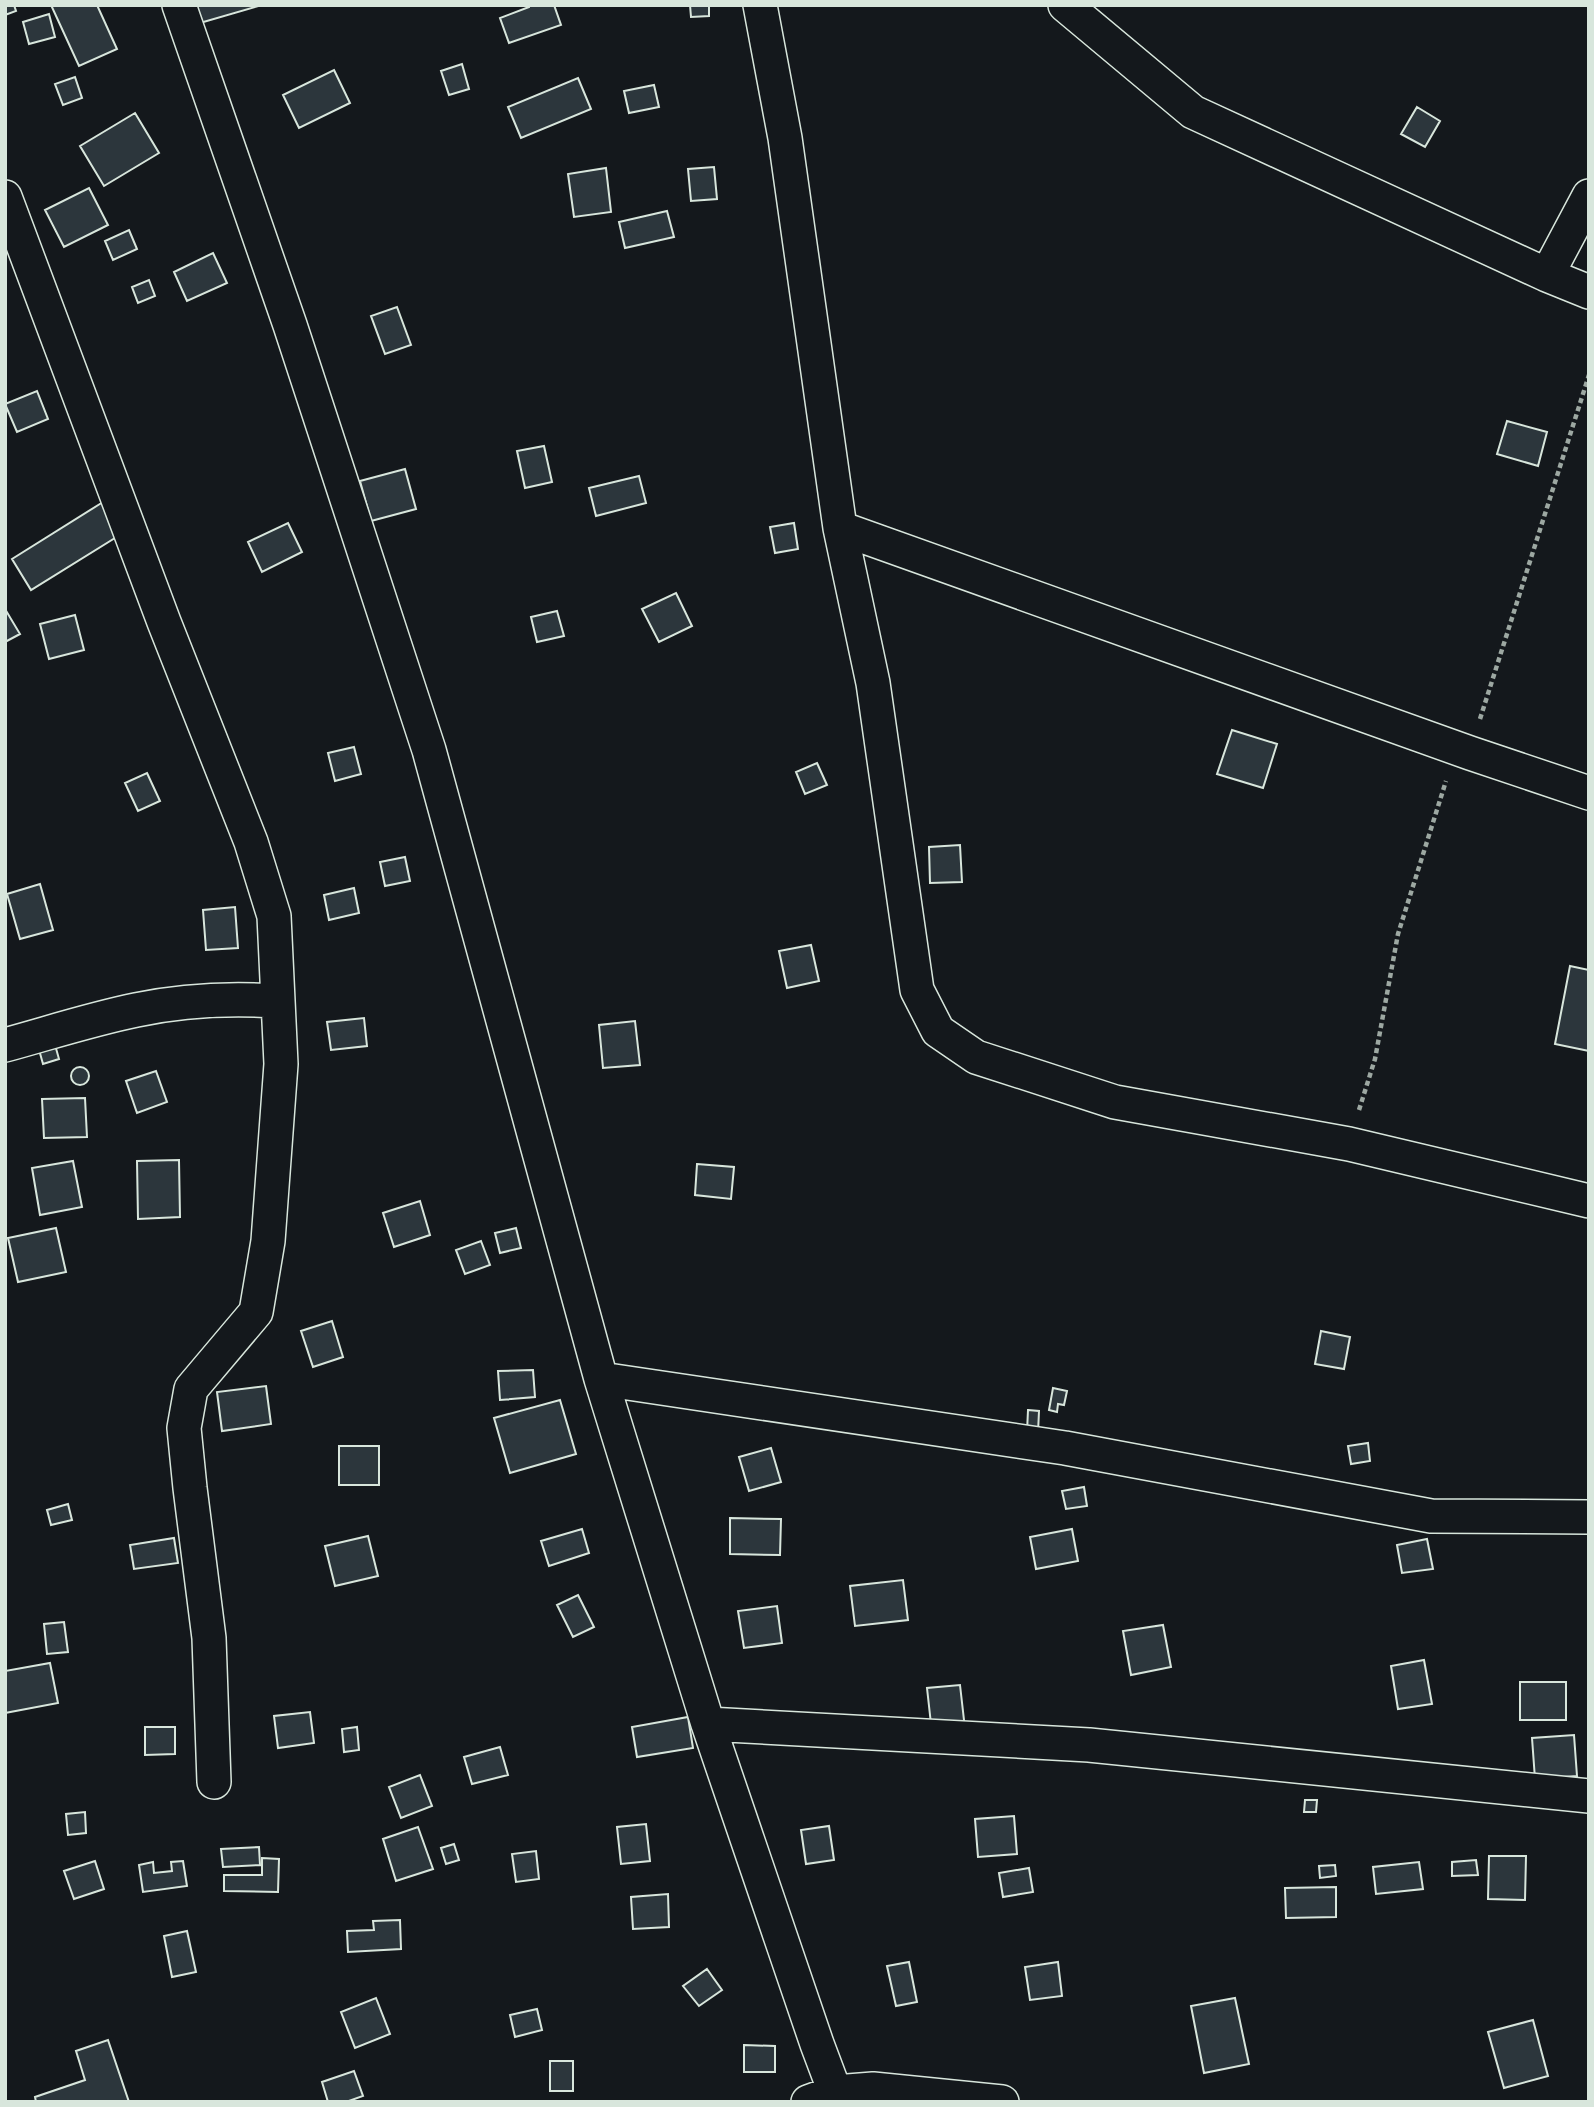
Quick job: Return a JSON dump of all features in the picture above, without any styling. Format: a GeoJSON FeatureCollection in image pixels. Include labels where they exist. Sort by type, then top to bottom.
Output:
{"type":"FeatureCollection","features":[{"type":"Feature","properties":{"kind":"street"},"geometry":{"type":"LineString","coordinates":[[179,5],[290,326],[429,750],[601,1379],[708,1724],[817,2044],[822,2097],[873,2089],[1002,2102]]}},
{"type":"Feature","properties":{"kind":"street"},"geometry":{"type":"LineString","coordinates":[[760,5],[785,138],[840,528],[873,683],[917,990],[938,1031],[976,1057],[1115,1102],[1349,1144],[1589,1200]]}},
{"type":"Feature","properties":{"kind":"street"},"geometry":{"type":"LineString","coordinates":[[1065,5],[1193,112],[1589,292]]}},
{"type":"Feature","properties":{"kind":"street"},"geometry":{"type":"LineString","coordinates":[[1547,275],[1589,196]]}},
{"type":"Feature","properties":{"kind":"street"},"geometry":{"type":"LineString","coordinates":[[5,197],[251,842],[274,916],[281,1063],[268,1241],[256,1311],[191,1389],[184,1428],[209,1638],[214,1782]]}},
{"type":"Feature","properties":{"kind":"street"},"geometry":{"type":"LineString","coordinates":[[840,528],[1589,793]]}},
{"type":"Feature","properties":{"kind":"street"},"geometry":{"type":"LineString","coordinates":[[5,1045],[136,1010],[183,1002],[237,999],[277,1001]]}},
{"type":"Feature","properties":{"kind":"street"},"geometry":{"type":"LineString","coordinates":[[601,1379],[1065,1448],[1431,1516],[1589,1517]]}},
{"type":"Feature","properties":{"kind":"street"},"geometry":{"type":"LineString","coordinates":[[708,1724],[1089,1745],[1589,1796]]}},
{"type":"Feature","properties":{"kind":"building"},"geometry":{"type":"Polygon","coordinates":[[[5,5],[14,5],[16,11],[5,15],[5,5]]]}},
{"type":"Feature","properties":{"kind":"building"},"geometry":{"type":"Polygon","coordinates":[[[51,5],[97,5],[117,49],[79,66],[51,5]]]}},
{"type":"Feature","properties":{"kind":"building"},"geometry":{"type":"Polygon","coordinates":[[[195,5],[262,5],[200,23],[195,5]]]}},
{"type":"Feature","properties":{"kind":"building"},"geometry":{"type":"Polygon","coordinates":[[[529,5],[554,5],[561,25],[509,43],[500,18],[529,5]]]}},
{"type":"Feature","properties":{"kind":"building"},"geometry":{"type":"Polygon","coordinates":[[[690,5],[709,5],[709,16],[691,17],[690,5]]]}},
{"type":"Feature","properties":{"kind":"building"},"geometry":{"type":"Polygon","coordinates":[[[49,14],[55,37],[29,44],[23,22],[49,14]]]}},
{"type":"Feature","properties":{"kind":"building"},"geometry":{"type":"Polygon","coordinates":[[[462,64],[469,89],[449,95],[441,71],[462,64]]]}},
{"type":"Feature","properties":{"kind":"building"},"geometry":{"type":"Polygon","coordinates":[[[334,70],[350,103],[299,128],[283,95],[334,70]]]}},
{"type":"Feature","properties":{"kind":"building"},"geometry":{"type":"Polygon","coordinates":[[[75,77],[82,98],[63,105],[55,84],[75,77]]]}},
{"type":"Feature","properties":{"kind":"building"},"geometry":{"type":"Polygon","coordinates":[[[578,78],[591,109],[521,138],[508,107],[578,78]]]}},
{"type":"Feature","properties":{"kind":"building"},"geometry":{"type":"Polygon","coordinates":[[[654,85],[659,107],[629,113],[624,91],[654,85]]]}},
{"type":"Feature","properties":{"kind":"building"},"geometry":{"type":"Polygon","coordinates":[[[1417,107],[1440,121],[1425,147],[1401,134],[1417,107]]]}},
{"type":"Feature","properties":{"kind":"building"},"geometry":{"type":"Polygon","coordinates":[[[135,113],[159,153],[104,186],[80,146],[135,113]]]}},
{"type":"Feature","properties":{"kind":"building"},"geometry":{"type":"Polygon","coordinates":[[[714,167],[717,199],[691,201],[688,169],[714,167]]]}},
{"type":"Feature","properties":{"kind":"building"},"geometry":{"type":"Polygon","coordinates":[[[606,168],[611,212],[574,217],[568,174],[606,168]]]}},
{"type":"Feature","properties":{"kind":"building"},"geometry":{"type":"Polygon","coordinates":[[[89,188],[108,225],[64,247],[45,210],[89,188]]]}},
{"type":"Feature","properties":{"kind":"building"},"geometry":{"type":"Polygon","coordinates":[[[667,211],[674,237],[625,248],[619,222],[667,211]]]}},
{"type":"Feature","properties":{"kind":"building"},"geometry":{"type":"Polygon","coordinates":[[[129,230],[137,249],[113,260],[105,241],[129,230]]]}},
{"type":"Feature","properties":{"kind":"building"},"geometry":{"type":"Polygon","coordinates":[[[213,253],[227,283],[187,301],[174,272],[213,253]]]}},
{"type":"Feature","properties":{"kind":"building"},"geometry":{"type":"Polygon","coordinates":[[[149,280],[155,296],[138,303],[132,287],[149,280]]]}},
{"type":"Feature","properties":{"kind":"building"},"geometry":{"type":"Polygon","coordinates":[[[397,307],[411,345],[385,354],[371,316],[397,307]]]}},
{"type":"Feature","properties":{"kind":"building"},"geometry":{"type":"Polygon","coordinates":[[[37,391],[48,419],[17,432],[5,404],[37,391]]]}},
{"type":"Feature","properties":{"kind":"building"},"geometry":{"type":"Polygon","coordinates":[[[1507,421],[1547,432],[1538,466],[1497,454],[1507,421]]]}},
{"type":"Feature","properties":{"kind":"building"},"geometry":{"type":"Polygon","coordinates":[[[544,446],[552,482],[525,488],[517,451],[544,446]]]}},
{"type":"Feature","properties":{"kind":"building"},"geometry":{"type":"Polygon","coordinates":[[[405,469],[416,509],[371,521],[360,481],[405,469]]]}},
{"type":"Feature","properties":{"kind":"building"},"geometry":{"type":"Polygon","coordinates":[[[639,476],[646,503],[596,516],[589,488],[639,476]]]}},
{"type":"Feature","properties":{"kind":"building"},"geometry":{"type":"Polygon","coordinates":[[[103,502],[123,533],[31,590],[12,559],[103,502]]]}},
{"type":"Feature","properties":{"kind":"building"},"geometry":{"type":"Polygon","coordinates":[[[288,523],[302,552],[262,572],[248,542],[288,523]]]}},
{"type":"Feature","properties":{"kind":"building"},"geometry":{"type":"Polygon","coordinates":[[[794,523],[798,549],[775,553],[770,527],[794,523]]]}},
{"type":"Feature","properties":{"kind":"building"},"geometry":{"type":"Polygon","coordinates":[[[676,593],[692,626],[659,642],[642,609],[676,593]]]}},
{"type":"Feature","properties":{"kind":"building"},"geometry":{"type":"Polygon","coordinates":[[[5,609],[20,634],[5,642],[5,609]]]}},
{"type":"Feature","properties":{"kind":"building"},"geometry":{"type":"Polygon","coordinates":[[[557,611],[564,636],[537,642],[531,617],[557,611]]]}},
{"type":"Feature","properties":{"kind":"building"},"geometry":{"type":"Polygon","coordinates":[[[75,615],[84,650],[49,659],[40,624],[75,615]]]}},
{"type":"Feature","properties":{"kind":"building"},"geometry":{"type":"Polygon","coordinates":[[[1232,730],[1277,744],[1263,788],[1217,774],[1232,730]]]}},
{"type":"Feature","properties":{"kind":"building"},"geometry":{"type":"Polygon","coordinates":[[[354,747],[361,774],[335,781],[328,753],[354,747]]]}},
{"type":"Feature","properties":{"kind":"building"},"geometry":{"type":"Polygon","coordinates":[[[817,763],[827,785],[805,794],[796,772],[817,763]]]}},
{"type":"Feature","properties":{"kind":"building"},"geometry":{"type":"Polygon","coordinates":[[[147,773],[160,801],[138,811],[125,783],[147,773]]]}},
{"type":"Feature","properties":{"kind":"building"},"geometry":{"type":"Polygon","coordinates":[[[960,845],[962,882],[930,883],[929,847],[960,845]]]}},
{"type":"Feature","properties":{"kind":"building"},"geometry":{"type":"Polygon","coordinates":[[[405,857],[410,881],[385,886],[380,862],[405,857]]]}},
{"type":"Feature","properties":{"kind":"building"},"geometry":{"type":"Polygon","coordinates":[[[40,884],[53,930],[20,939],[7,894],[40,884]]]}},
{"type":"Feature","properties":{"kind":"building"},"geometry":{"type":"Polygon","coordinates":[[[354,888],[359,913],[329,920],[324,895],[354,888]]]}},
{"type":"Feature","properties":{"kind":"building"},"geometry":{"type":"Polygon","coordinates":[[[235,907],[238,948],[206,950],[203,910],[235,907]]]}},
{"type":"Feature","properties":{"kind":"building"},"geometry":{"type":"Polygon","coordinates":[[[811,945],[819,981],[787,988],[779,951],[811,945]]]}},
{"type":"Feature","properties":{"kind":"building"},"geometry":{"type":"Polygon","coordinates":[[[1570,966],[1589,970],[1589,1051],[1555,1044],[1570,966]]]}},
{"type":"Feature","properties":{"kind":"building"},"geometry":{"type":"Polygon","coordinates":[[[364,1018],[367,1046],[331,1050],[327,1022],[364,1018]]]}},
{"type":"Feature","properties":{"kind":"building"},"geometry":{"type":"Polygon","coordinates":[[[635,1021],[640,1065],[603,1068],[599,1025],[635,1021]]]}},
{"type":"Feature","properties":{"kind":"building"},"geometry":{"type":"Polygon","coordinates":[[[52,1034],[59,1059],[43,1064],[36,1039],[52,1034]]]}},
{"type":"Feature","properties":{"kind":"building"},"geometry":{"type":"Polygon","coordinates":[[[80,1067],[86,1070],[89,1076],[86,1082],[80,1085],[74,1082],[71,1076],[74,1070],[80,1067]]]}},
{"type":"Feature","properties":{"kind":"building"},"geometry":{"type":"Polygon","coordinates":[[[156,1071],[167,1102],[137,1113],[126,1081],[156,1071]]]}},
{"type":"Feature","properties":{"kind":"building"},"geometry":{"type":"Polygon","coordinates":[[[85,1098],[87,1137],[44,1138],[42,1099],[85,1098]]]}},
{"type":"Feature","properties":{"kind":"building"},"geometry":{"type":"Polygon","coordinates":[[[179,1160],[180,1217],[138,1219],[137,1161],[179,1160]]]}},
{"type":"Feature","properties":{"kind":"building"},"geometry":{"type":"Polygon","coordinates":[[[73,1161],[82,1207],[40,1215],[32,1168],[73,1161]]]}},
{"type":"Feature","properties":{"kind":"building"},"geometry":{"type":"Polygon","coordinates":[[[697,1164],[734,1167],[731,1199],[695,1195],[697,1164]]]}},
{"type":"Feature","properties":{"kind":"building"},"geometry":{"type":"Polygon","coordinates":[[[420,1201],[430,1235],[394,1247],[383,1213],[420,1201]]]}},
{"type":"Feature","properties":{"kind":"building"},"geometry":{"type":"Polygon","coordinates":[[[56,1228],[66,1272],[18,1282],[8,1238],[56,1228]]]}},
{"type":"Feature","properties":{"kind":"building"},"geometry":{"type":"Polygon","coordinates":[[[516,1228],[521,1248],[500,1253],[495,1233],[516,1228]]]}},
{"type":"Feature","properties":{"kind":"building"},"geometry":{"type":"Polygon","coordinates":[[[481,1241],[490,1265],[465,1274],[456,1250],[481,1241]]]}},
{"type":"Feature","properties":{"kind":"building"},"geometry":{"type":"Polygon","coordinates":[[[332,1321],[343,1357],[313,1367],[301,1331],[332,1321]]]}},
{"type":"Feature","properties":{"kind":"building"},"geometry":{"type":"Polygon","coordinates":[[[1321,1331],[1350,1337],[1344,1369],[1315,1364],[1321,1331]]]}},
{"type":"Feature","properties":{"kind":"building"},"geometry":{"type":"Polygon","coordinates":[[[533,1370],[535,1397],[500,1400],[498,1371],[533,1370]]]}},
{"type":"Feature","properties":{"kind":"building"},"geometry":{"type":"Polygon","coordinates":[[[266,1386],[271,1424],[222,1431],[217,1392],[266,1386]]]}},
{"type":"Feature","properties":{"kind":"building"},"geometry":{"type":"Polygon","coordinates":[[[1053,1388],[1067,1391],[1064,1405],[1058,1404],[1057,1412],[1049,1410],[1053,1388]]]}},
{"type":"Feature","properties":{"kind":"building"},"geometry":{"type":"Polygon","coordinates":[[[560,1400],[576,1454],[510,1473],[494,1418],[560,1400]]]}},
{"type":"Feature","properties":{"kind":"building"},"geometry":{"type":"Polygon","coordinates":[[[1028,1410],[1039,1411],[1038,1433],[1027,1432],[1028,1410]]]}},
{"type":"Feature","properties":{"kind":"building"},"geometry":{"type":"Polygon","coordinates":[[[1368,1443],[1370,1461],[1351,1464],[1348,1446],[1368,1443]]]}},
{"type":"Feature","properties":{"kind":"building"},"geometry":{"type":"Polygon","coordinates":[[[339,1446],[379,1446],[379,1485],[339,1485],[339,1446]]]}},
{"type":"Feature","properties":{"kind":"building"},"geometry":{"type":"Polygon","coordinates":[[[771,1448],[781,1482],[749,1491],[739,1457],[771,1448]]]}},
{"type":"Feature","properties":{"kind":"building"},"geometry":{"type":"Polygon","coordinates":[[[1084,1487],[1087,1506],[1066,1509],[1062,1491],[1084,1487]]]}},
{"type":"Feature","properties":{"kind":"building"},"geometry":{"type":"Polygon","coordinates":[[[68,1504],[72,1520],[51,1525],[47,1510],[68,1504]]]}},
{"type":"Feature","properties":{"kind":"building"},"geometry":{"type":"Polygon","coordinates":[[[730,1518],[781,1519],[780,1555],[730,1554],[730,1518]]]}},
{"type":"Feature","properties":{"kind":"building"},"geometry":{"type":"Polygon","coordinates":[[[582,1529],[589,1553],[549,1566],[541,1541],[582,1529]]]}},
{"type":"Feature","properties":{"kind":"building"},"geometry":{"type":"Polygon","coordinates":[[[1072,1529],[1078,1561],[1036,1569],[1030,1537],[1072,1529]]]}},
{"type":"Feature","properties":{"kind":"building"},"geometry":{"type":"Polygon","coordinates":[[[368,1536],[378,1576],[335,1586],[325,1546],[368,1536]]]}},
{"type":"Feature","properties":{"kind":"building"},"geometry":{"type":"Polygon","coordinates":[[[174,1538],[178,1563],[134,1569],[130,1545],[174,1538]]]}},
{"type":"Feature","properties":{"kind":"building"},"geometry":{"type":"Polygon","coordinates":[[[1427,1539],[1433,1569],[1402,1573],[1397,1545],[1427,1539]]]}},
{"type":"Feature","properties":{"kind":"building"},"geometry":{"type":"Polygon","coordinates":[[[903,1580],[908,1620],[855,1626],[850,1586],[903,1580]]]}},
{"type":"Feature","properties":{"kind":"building"},"geometry":{"type":"Polygon","coordinates":[[[578,1595],[594,1627],[573,1637],[557,1605],[578,1595]]]}},
{"type":"Feature","properties":{"kind":"building"},"geometry":{"type":"Polygon","coordinates":[[[777,1606],[782,1643],[744,1648],[738,1611],[777,1606]]]}},
{"type":"Feature","properties":{"kind":"building"},"geometry":{"type":"Polygon","coordinates":[[[64,1622],[68,1652],[47,1654],[44,1624],[64,1622]]]}},
{"type":"Feature","properties":{"kind":"building"},"geometry":{"type":"Polygon","coordinates":[[[1163,1625],[1171,1667],[1131,1675],[1123,1631],[1163,1625]]]}},
{"type":"Feature","properties":{"kind":"building"},"geometry":{"type":"Polygon","coordinates":[[[1424,1660],[1432,1704],[1398,1709],[1391,1666],[1424,1660]]]}},
{"type":"Feature","properties":{"kind":"building"},"geometry":{"type":"Polygon","coordinates":[[[50,1663],[58,1703],[5,1713],[5,1671],[50,1663]]]}},
{"type":"Feature","properties":{"kind":"building"},"geometry":{"type":"Polygon","coordinates":[[[1520,1682],[1566,1682],[1566,1720],[1520,1720],[1520,1682]]]}},
{"type":"Feature","properties":{"kind":"building"},"geometry":{"type":"Polygon","coordinates":[[[960,1685],[965,1729],[932,1733],[927,1688],[960,1685]]]}},
{"type":"Feature","properties":{"kind":"building"},"geometry":{"type":"Polygon","coordinates":[[[310,1712],[314,1743],[278,1748],[274,1716],[310,1712]]]}},
{"type":"Feature","properties":{"kind":"building"},"geometry":{"type":"Polygon","coordinates":[[[688,1717],[693,1748],[637,1757],[632,1727],[688,1717]]]}},
{"type":"Feature","properties":{"kind":"building"},"geometry":{"type":"Polygon","coordinates":[[[145,1727],[175,1727],[175,1754],[145,1755],[145,1727]]]}},
{"type":"Feature","properties":{"kind":"building"},"geometry":{"type":"Polygon","coordinates":[[[357,1727],[359,1750],[344,1752],[342,1729],[357,1727]]]}},
{"type":"Feature","properties":{"kind":"building"},"geometry":{"type":"Polygon","coordinates":[[[1574,1735],[1577,1776],[1535,1779],[1532,1738],[1574,1735]]]}},
{"type":"Feature","properties":{"kind":"building"},"geometry":{"type":"Polygon","coordinates":[[[500,1747],[508,1775],[472,1784],[464,1757],[500,1747]]]}},
{"type":"Feature","properties":{"kind":"building"},"geometry":{"type":"Polygon","coordinates":[[[420,1775],[432,1806],[401,1818],[389,1787],[420,1775]]]}},
{"type":"Feature","properties":{"kind":"building"},"geometry":{"type":"Polygon","coordinates":[[[1305,1800],[1317,1800],[1316,1812],[1304,1812],[1305,1800]]]}},
{"type":"Feature","properties":{"kind":"building"},"geometry":{"type":"Polygon","coordinates":[[[85,1812],[86,1833],[68,1835],[66,1814],[85,1812]]]}},
{"type":"Feature","properties":{"kind":"building"},"geometry":{"type":"Polygon","coordinates":[[[1014,1816],[1017,1854],[978,1857],[975,1819],[1014,1816]]]}},
{"type":"Feature","properties":{"kind":"building"},"geometry":{"type":"Polygon","coordinates":[[[646,1824],[650,1861],[621,1864],[617,1827],[646,1824]]]}},
{"type":"Feature","properties":{"kind":"building"},"geometry":{"type":"Polygon","coordinates":[[[829,1826],[834,1860],[806,1864],[801,1830],[829,1826]]]}},
{"type":"Feature","properties":{"kind":"building"},"geometry":{"type":"Polygon","coordinates":[[[418,1827],[433,1869],[396,1881],[383,1839],[418,1827]]]}},
{"type":"Feature","properties":{"kind":"building"},"geometry":{"type":"Polygon","coordinates":[[[454,1844],[459,1860],[446,1864],[441,1848],[454,1844]]]}},
{"type":"Feature","properties":{"kind":"building"},"geometry":{"type":"Polygon","coordinates":[[[259,1847],[260,1865],[223,1867],[221,1849],[259,1847]]]}},
{"type":"Feature","properties":{"kind":"building"},"geometry":{"type":"Polygon","coordinates":[[[536,1851],[539,1879],[516,1882],[512,1854],[536,1851]]]}},
{"type":"Feature","properties":{"kind":"building"},"geometry":{"type":"Polygon","coordinates":[[[1489,1856],[1526,1856],[1525,1900],[1488,1899],[1489,1856]]]}},
{"type":"Feature","properties":{"kind":"building"},"geometry":{"type":"Polygon","coordinates":[[[262,1858],[279,1859],[278,1892],[224,1891],[224,1875],[262,1875],[262,1858]]]}},
{"type":"Feature","properties":{"kind":"building"},"geometry":{"type":"Polygon","coordinates":[[[1476,1860],[1478,1875],[1452,1876],[1452,1862],[1476,1860]]]}},
{"type":"Feature","properties":{"kind":"building"},"geometry":{"type":"Polygon","coordinates":[[[95,1861],[104,1889],[74,1899],[64,1871],[95,1861]]]}},
{"type":"Feature","properties":{"kind":"building"},"geometry":{"type":"Polygon","coordinates":[[[183,1861],[187,1886],[143,1892],[139,1865],[153,1862],[154,1873],[172,1871],[171,1862],[183,1861]]]}},
{"type":"Feature","properties":{"kind":"building"},"geometry":{"type":"Polygon","coordinates":[[[1419,1862],[1423,1889],[1376,1894],[1373,1867],[1419,1862]]]}},
{"type":"Feature","properties":{"kind":"building"},"geometry":{"type":"Polygon","coordinates":[[[1335,1865],[1336,1876],[1320,1878],[1319,1866],[1335,1865]]]}},
{"type":"Feature","properties":{"kind":"building"},"geometry":{"type":"Polygon","coordinates":[[[1029,1868],[1033,1892],[1003,1897],[999,1873],[1029,1868]]]}},
{"type":"Feature","properties":{"kind":"building"},"geometry":{"type":"Polygon","coordinates":[[[1336,1887],[1336,1917],[1286,1918],[1285,1888],[1336,1887]]]}},
{"type":"Feature","properties":{"kind":"building"},"geometry":{"type":"Polygon","coordinates":[[[668,1894],[669,1927],[633,1929],[631,1897],[668,1894]]]}},
{"type":"Feature","properties":{"kind":"building"},"geometry":{"type":"Polygon","coordinates":[[[400,1920],[401,1949],[348,1952],[347,1931],[374,1930],[373,1921],[400,1920]]]}},
{"type":"Feature","properties":{"kind":"building"},"geometry":{"type":"Polygon","coordinates":[[[187,1931],[196,1972],[172,1977],[164,1936],[187,1931]]]}},
{"type":"Feature","properties":{"kind":"building"},"geometry":{"type":"Polygon","coordinates":[[[909,1962],[917,2002],[896,2006],[887,1966],[909,1962]]]}},
{"type":"Feature","properties":{"kind":"building"},"geometry":{"type":"Polygon","coordinates":[[[1058,1962],[1062,1996],[1030,2000],[1025,1967],[1058,1962]]]}},
{"type":"Feature","properties":{"kind":"building"},"geometry":{"type":"Polygon","coordinates":[[[707,1969],[722,1990],[699,2006],[683,1986],[707,1969]]]}},
{"type":"Feature","properties":{"kind":"building"},"geometry":{"type":"Polygon","coordinates":[[[376,1998],[390,2034],[355,2048],[341,2012],[376,1998]]]}},
{"type":"Feature","properties":{"kind":"building"},"geometry":{"type":"Polygon","coordinates":[[[1235,1998],[1249,2064],[1204,2073],[1191,2006],[1235,1998]]]}},
{"type":"Feature","properties":{"kind":"building"},"geometry":{"type":"Polygon","coordinates":[[[537,2009],[542,2030],[515,2037],[510,2015],[537,2009]]]}},
{"type":"Feature","properties":{"kind":"building"},"geometry":{"type":"Polygon","coordinates":[[[1533,2020],[1548,2076],[1504,2088],[1488,2032],[1533,2020]]]}},
{"type":"Feature","properties":{"kind":"building"},"geometry":{"type":"Polygon","coordinates":[[[108,2040],[129,2102],[36,2102],[35,2097],[85,2080],[76,2051],[108,2040]]]}},
{"type":"Feature","properties":{"kind":"building"},"geometry":{"type":"Polygon","coordinates":[[[744,2045],[775,2046],[775,2072],[744,2072],[744,2045]]]}},
{"type":"Feature","properties":{"kind":"building"},"geometry":{"type":"Polygon","coordinates":[[[550,2061],[573,2061],[573,2091],[550,2091],[550,2061]]]}},
{"type":"Feature","properties":{"kind":"building"},"geometry":{"type":"Polygon","coordinates":[[[354,2071],[363,2096],[346,2102],[328,2102],[322,2082],[354,2071]]]}}]}
